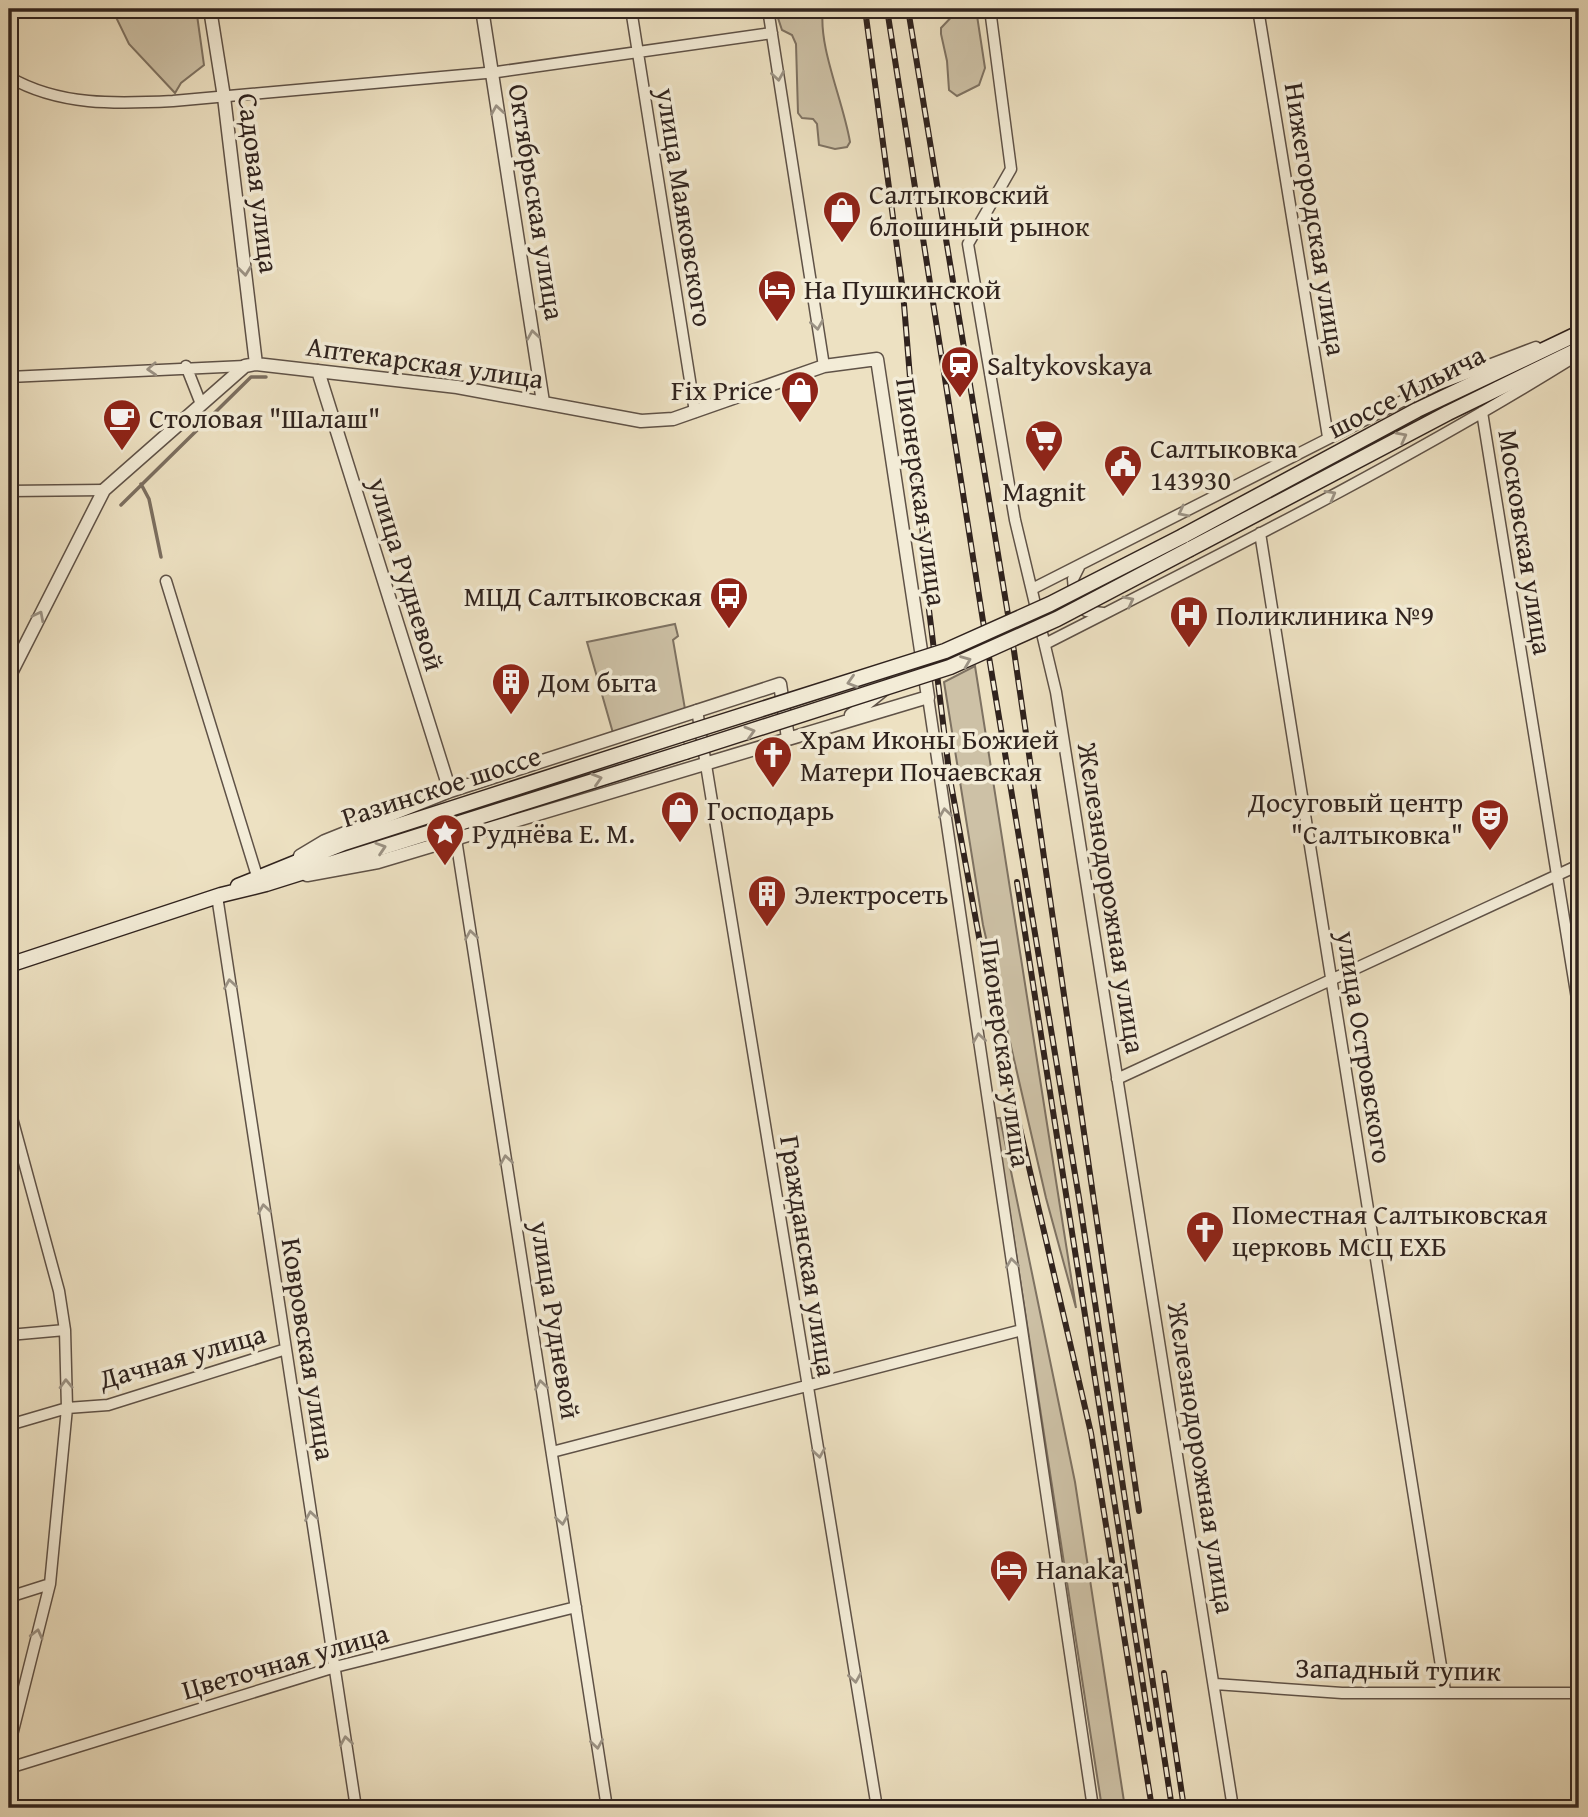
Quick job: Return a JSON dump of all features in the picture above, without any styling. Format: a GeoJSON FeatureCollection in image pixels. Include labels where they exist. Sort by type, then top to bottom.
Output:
{"type":"FeatureCollection","features":[{"type":"Feature","properties":{"kind":"main road","name":"шоссе Ильича"},"geometry":{"type":"LineString","coordinates":[[1187,543],[1417,410],[1579,333]]}},
{"type":"Feature","properties":{"kind":"main road","name":"шоссе Ильича"},"geometry":{"type":"LineString","coordinates":[[1187,543],[1460,406],[1579,352]]}},
{"type":"Feature","properties":{"kind":"main road","name":"Разинское шоссе"},"geometry":{"type":"LineString","coordinates":[[9,965],[219,896],[506,789],[944,651],[1187,543]]}},
{"type":"Feature","properties":{"kind":"main road","name":"Разинское шоссе"},"geometry":{"type":"LineString","coordinates":[[219,896],[257,876],[285,872],[685,752],[950,667],[1057,619],[1187,543]]}},
{"type":"Feature","properties":{"kind":"street","name":"Садовая улица"},"geometry":{"type":"LineString","coordinates":[[210,9],[224,97],[251,365]]}},
{"type":"Feature","properties":{"kind":"street","name":"Октябрьская улица"},"geometry":{"type":"LineString","coordinates":[[482,9],[543,402]]}},
{"type":"Feature","properties":{"kind":"street","name":"улица Маяковского"},"geometry":{"type":"LineString","coordinates":[[631,9],[695,412]]}},
{"type":"Feature","properties":{"kind":"street"},"geometry":{"type":"LineString","coordinates":[[768,9],[824,366]]}},
{"type":"Feature","properties":{"kind":"street","name":"Железнодорожная улица"},"geometry":{"type":"LineString","coordinates":[[990,9],[1011,169],[968,244],[1015,520],[1047,643],[1233,1808]]}},
{"type":"Feature","properties":{"kind":"street","name":"Нижегородская улица"},"geometry":{"type":"LineString","coordinates":[[1258,9],[1328,437]]}},
{"type":"Feature","properties":{"kind":"street"},"geometry":{"type":"LineString","coordinates":[[9,77],[33,91],[60,99],[130,104],[492,73],[772,33]]}},
{"type":"Feature","properties":{"kind":"street"},"geometry":{"type":"LineString","coordinates":[[1034,588],[1328,437],[1481,366],[1579,333]]}},
{"type":"Feature","properties":{"kind":"street"},"geometry":{"type":"LineString","coordinates":[[1047,643],[1260,533],[1482,412],[1579,352]]}},
{"type":"Feature","properties":{"kind":"street","name":"Пионерская улица"},"geometry":{"type":"LineString","coordinates":[[824,366],[877,359],[1093,1808]]}},
{"type":"Feature","properties":{"kind":"street"},"geometry":{"type":"LineString","coordinates":[[9,677],[104,490],[201,404],[251,365]]}},
{"type":"Feature","properties":{"kind":"street","name":"Аптекарская улица"},"geometry":{"type":"LineString","coordinates":[[9,377],[186,366],[251,365],[457,387],[640,421],[673,419],[824,366]]}},
{"type":"Feature","properties":{"kind":"street"},"geometry":{"type":"LineString","coordinates":[[186,366],[201,404]]}},
{"type":"Feature","properties":{"kind":"street","name":"улица Рудневой"},"geometry":{"type":"LineString","coordinates":[[318,371],[450,791]]}},
{"type":"Feature","properties":{"kind":"street","name":"Московская улица"},"geometry":{"type":"LineString","coordinates":[[1482,412],[1579,1011]]}},
{"type":"Feature","properties":{"kind":"street"},"geometry":{"type":"LineString","coordinates":[[9,491],[104,490]]}},
{"type":"Feature","properties":{"kind":"street","name":"улица Островского"},"geometry":{"type":"LineString","coordinates":[[1260,533],[1445,1691]]}},
{"type":"Feature","properties":{"kind":"street"},"geometry":{"type":"LineString","coordinates":[[1082,563],[1073,579],[1075,601],[1087,611],[1108,612]]}},
{"type":"Feature","properties":{"kind":"street"},"geometry":{"type":"LineString","coordinates":[[166,582],[257,876]]}},
{"type":"Feature","properties":{"kind":"street"},"geometry":{"type":"LineString","coordinates":[[839,723],[864,707],[887,685],[907,673],[923,668]]}},
{"type":"Feature","properties":{"kind":"street"},"geometry":{"type":"LineString","coordinates":[[285,872],[325,841],[450,791],[780,684],[788,738]]}},
{"type":"Feature","properties":{"kind":"street"},"geometry":{"type":"LineString","coordinates":[[285,872],[367,865],[928,697]]}},
{"type":"Feature","properties":{"kind":"street","name":"Гражданская улица"},"geometry":{"type":"LineString","coordinates":[[697,710],[877,1808]]}},
{"type":"Feature","properties":{"kind":"street","name":"улица Рудневой"},"geometry":{"type":"LineString","coordinates":[[456,839],[607,1808]]}},
{"type":"Feature","properties":{"kind":"street"},"geometry":{"type":"LineString","coordinates":[[1117,1079],[1579,866]]}},
{"type":"Feature","properties":{"kind":"street","name":"Ковровская улица"},"geometry":{"type":"LineString","coordinates":[[219,896],[356,1808]]}},
{"type":"Feature","properties":{"kind":"street"},"geometry":{"type":"LineString","coordinates":[[9,1107],[59,1291],[65,1330],[67,1408],[50,1584],[9,1748]]}},
{"type":"Feature","properties":{"kind":"street"},"geometry":{"type":"LineString","coordinates":[[9,1335],[65,1330]]}},
{"type":"Feature","properties":{"kind":"street"},"geometry":{"type":"LineString","coordinates":[[552,1452],[1022,1330]]}},
{"type":"Feature","properties":{"kind":"street","name":"Дачная улица"},"geometry":{"type":"LineString","coordinates":[[9,1425],[67,1408],[108,1405],[286,1349]]}},
{"type":"Feature","properties":{"kind":"street"},"geometry":{"type":"LineString","coordinates":[[9,1597],[50,1584]]}},
{"type":"Feature","properties":{"kind":"street","name":"Цветочная улица"},"geometry":{"type":"LineString","coordinates":[[9,1768],[335,1667],[576,1607]]}},
{"type":"Feature","properties":{"kind":"street","name":"Западный тупик"},"geometry":{"type":"LineString","coordinates":[[1215,1684],[1342,1693],[1579,1693]]}},
{"type":"Feature","properties":{"kind":"shaded area"},"geometry":{"type":"Polygon","coordinates":[[[112,9],[173,9],[174,12],[197,15],[204,65],[181,83],[175,93],[129,44],[112,9]]]}},
{"type":"Feature","properties":{"kind":"shaded area"},"geometry":{"type":"Polygon","coordinates":[[[775,9],[823,9],[824,40],[847,126],[850,142],[847,147],[835,149],[819,145],[817,124],[813,119],[802,118],[798,113],[796,44],[792,35],[782,30],[775,9]]]}},
{"type":"Feature","properties":{"kind":"shaded area"},"geometry":{"type":"Polygon","coordinates":[[[959,9],[976,9],[985,68],[979,85],[957,96],[949,90],[941,28],[959,9]]]}},
{"type":"Feature","properties":{"kind":"shaded area"},"geometry":{"type":"Polygon","coordinates":[[[675,624],[678,636],[673,640],[685,709],[613,733],[587,642],[675,624]]]}},
{"type":"Feature","properties":{"kind":"shaded area"},"geometry":{"type":"Polygon","coordinates":[[[975,666],[1076,1308],[1046,1198],[983,925],[944,682],[975,666]]]}},
{"type":"Feature","properties":{"kind":"shaded area"},"geometry":{"type":"Polygon","coordinates":[[[995,1118],[1000,1118],[1075,1482],[1125,1808],[1102,1808],[995,1118]]]}},
{"type":"Feature","properties":{"kind":"waterway"},"geometry":{"type":"LineString","coordinates":[[121,505],[251,377],[266,377]]}},
{"type":"Feature","properties":{"kind":"waterway"},"geometry":{"type":"LineString","coordinates":[[141,484],[149,499],[161,557]]}},
{"type":"Feature","properties":{"kind":"railway"},"geometry":{"type":"LineString","coordinates":[[865,9],[903,292],[929,610],[950,779],[993,1013],[1091,1433],[1152,1808]]}},
{"type":"Feature","properties":{"kind":"railway"},"geometry":{"type":"LineString","coordinates":[[887,9],[983,621],[1079,1198],[1172,1808]]}},
{"type":"Feature","properties":{"kind":"railway"},"geometry":{"type":"LineString","coordinates":[[908,9],[1014,651],[1139,1511]]}},
{"type":"Feature","properties":{"kind":"railway"},"geometry":{"type":"LineString","coordinates":[[1017,882],[1150,1729]]}},
{"type":"Feature","properties":{"kind":"railway"},"geometry":{"type":"LineString","coordinates":[[1164,1673],[1184,1808]]}},
{"type":"Feature","properties":{"kind":"place","name":"Салтыковский блошиный рынок"},"geometry":{"type":"Point","coordinates":[842,244]}},
{"type":"Feature","properties":{"kind":"place","name":"На Пушкинской"},"geometry":{"type":"Point","coordinates":[777,323]}},
{"type":"Feature","properties":{"kind":"place","name":"Saltykovskaya"},"geometry":{"type":"Point","coordinates":[960,399]}},
{"type":"Feature","properties":{"kind":"place","name":"Fix Price"},"geometry":{"type":"Point","coordinates":[800,424]}},
{"type":"Feature","properties":{"kind":"place","name":"Столовая \"Шалаш\""},"geometry":{"type":"Point","coordinates":[122,452]}},
{"type":"Feature","properties":{"kind":"place","name":"Magnit"},"geometry":{"type":"Point","coordinates":[1044,473]}},
{"type":"Feature","properties":{"kind":"place","name":"Салтыковка 143930"},"geometry":{"type":"Point","coordinates":[1123,498]}},
{"type":"Feature","properties":{"kind":"place","name":"МЦД Салтыковская"},"geometry":{"type":"Point","coordinates":[729,630]}},
{"type":"Feature","properties":{"kind":"place","name":"Поликлиника №9"},"geometry":{"type":"Point","coordinates":[1189,649]}},
{"type":"Feature","properties":{"kind":"place","name":"Дом быта"},"geometry":{"type":"Point","coordinates":[511,716]}},
{"type":"Feature","properties":{"kind":"place","name":"Храм Иконы Божией Матери Почаевская"},"geometry":{"type":"Point","coordinates":[773,789]}},
{"type":"Feature","properties":{"kind":"place","name":"Господарь"},"geometry":{"type":"Point","coordinates":[680,844]}},
{"type":"Feature","properties":{"kind":"place","name":"Досуговый центр \"Салтыковка\""},"geometry":{"type":"Point","coordinates":[1490,852]}},
{"type":"Feature","properties":{"kind":"place","name":"Руднёва Е. М."},"geometry":{"type":"Point","coordinates":[445,867]}},
{"type":"Feature","properties":{"kind":"place","name":"Электросеть"},"geometry":{"type":"Point","coordinates":[767,928]}},
{"type":"Feature","properties":{"kind":"place","name":"Поместная Салтыковская церковь МСЦ ЕХБ"},"geometry":{"type":"Point","coordinates":[1205,1264]}},
{"type":"Feature","properties":{"kind":"place","name":"Hanaka"},"geometry":{"type":"Point","coordinates":[1009,1603]}}]}
